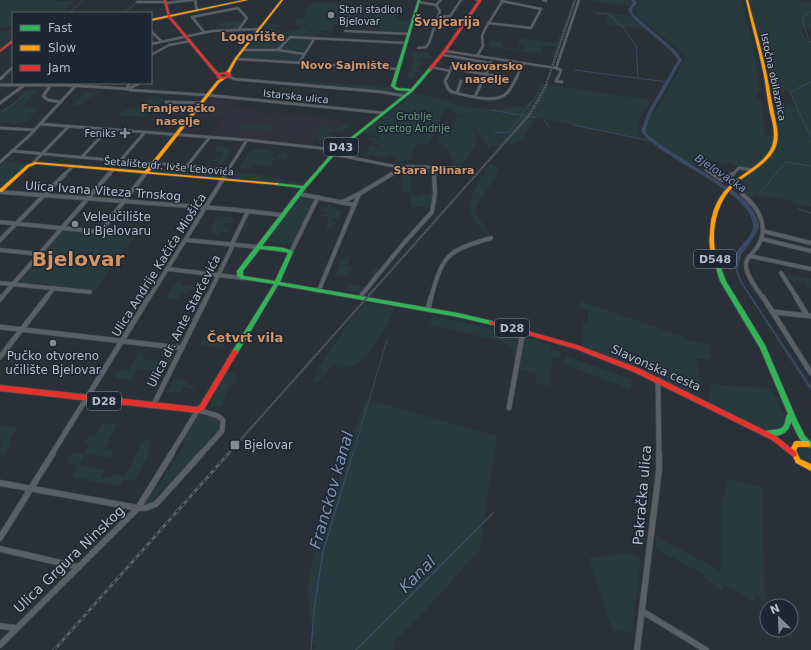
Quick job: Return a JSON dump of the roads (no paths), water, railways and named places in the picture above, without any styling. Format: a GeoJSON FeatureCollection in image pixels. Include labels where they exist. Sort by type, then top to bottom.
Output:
{"type":"FeatureCollection","features":[{"type":"Feature","properties":{"kind":"main road"},"geometry":{"type":"LineString","coordinates":[[152,20],[240,0],[247,0]]}},
{"type":"Feature","properties":{"kind":"main road"},"geometry":{"type":"LineString","coordinates":[[146,173],[282,0]]}},
{"type":"Feature","properties":{"kind":"main road","name":"D43"},"geometry":{"type":"LineString","coordinates":[[304,187],[335,152],[408,93],[444,53],[479,0]]}},
{"type":"Feature","properties":{"kind":"main road","name":"Istočna obilaznica"},"geometry":{"type":"LineString","coordinates":[[747,0],[776,129],[774,144],[771,152],[765,159],[728,190],[718,205],[712,224],[712,249],[717,265],[731,295],[763,347],[794,421],[803,438],[810,445]]}},
{"type":"Feature","properties":{"kind":"main road"},"geometry":{"type":"LineString","coordinates":[[408,93],[393,87],[419,1]]}},
{"type":"Feature","properties":{"kind":"main road"},"geometry":{"type":"LineString","coordinates":[[165,2],[169,16],[222,76]]}},
{"type":"Feature","properties":{"kind":"main road"},"geometry":{"type":"LineString","coordinates":[[0,51],[12,42]]}},
{"type":"Feature","properties":{"kind":"main road"},"geometry":{"type":"LineString","coordinates":[[0,191],[33,163]]}},
{"type":"Feature","properties":{"kind":"main road","name":"Šetalište dr. Ivše Lebovića"},"geometry":{"type":"LineString","coordinates":[[33,163],[304,187]]}},
{"type":"Feature","properties":{"kind":"main road"},"geometry":{"type":"LineString","coordinates":[[278,281],[241,275],[258,247],[264,244],[282,215],[304,187]]}},
{"type":"Feature","properties":{"kind":"main road"},"geometry":{"type":"LineString","coordinates":[[198,410],[202,407],[278,281],[291,254],[286,250],[264,244]]}},
{"type":"Feature","properties":{"kind":"main road","name":"D28"},"geometry":{"type":"LineString","coordinates":[[278,281],[286,284],[360,297]]}},
{"type":"Feature","properties":{"kind":"main road","name":"Slavonska cesta"},"geometry":{"type":"LineString","coordinates":[[360,297],[428,309],[523,331],[577,346],[658,380],[774,438],[796,444]]}},
{"type":"Feature","properties":{"kind":"main road","name":"D28"},"geometry":{"type":"LineString","coordinates":[[0,388],[87,399],[198,410]]}},
{"type":"Feature","properties":{"kind":"main road"},"geometry":{"type":"LineString","coordinates":[[760,431],[774,434],[784,432],[790,423],[789,410]]}},
{"type":"Feature","properties":{"kind":"main road","name":"Istočna obilaznica"},"geometry":{"type":"LineString","coordinates":[[794,421],[798,438],[794,447],[794,454]]}},
{"type":"Feature","properties":{"kind":"main road","name":"Slavonska cesta"},"geometry":{"type":"LineString","coordinates":[[774,438],[794,454]]}},
{"type":"Feature","properties":{"kind":"main road","name":"D28"},"geometry":{"type":"LineString","coordinates":[[796,444],[805,443],[810,445]]}},
{"type":"Feature","properties":{"kind":"main road","name":"D28"},"geometry":{"type":"LineString","coordinates":[[794,454],[798,460],[809,468]]}},
{"type":"Feature","properties":{"kind":"street"},"geometry":{"type":"LineString","coordinates":[[136,2],[192,0]]}},
{"type":"Feature","properties":{"kind":"street"},"geometry":{"type":"LineString","coordinates":[[195,0],[199,9],[206,14]]}},
{"type":"Feature","properties":{"kind":"street"},"geometry":{"type":"LineString","coordinates":[[436,5],[441,0]]}},
{"type":"Feature","properties":{"kind":"street"},"geometry":{"type":"LineString","coordinates":[[438,17],[450,16],[461,0]]}},
{"type":"Feature","properties":{"kind":"street"},"geometry":{"type":"LineString","coordinates":[[556,68],[579,0]]}},
{"type":"Feature","properties":{"kind":"street"},"geometry":{"type":"LineString","coordinates":[[418,48],[426,47],[440,10],[436,5],[419,1]]}},
{"type":"Feature","properties":{"kind":"street"},"geometry":{"type":"LineString","coordinates":[[477,56],[483,46],[482,37],[488,23],[503,1],[541,9],[531,28],[488,23]]}},
{"type":"Feature","properties":{"kind":"street"},"geometry":{"type":"LineString","coordinates":[[204,32],[192,17],[238,8],[247,18],[239,29]]}},
{"type":"Feature","properties":{"kind":"street"},"geometry":{"type":"LineString","coordinates":[[152,54],[169,45],[204,32],[259,29]]}},
{"type":"Feature","properties":{"kind":"street"},"geometry":{"type":"LineString","coordinates":[[345,31],[409,34]]}},
{"type":"Feature","properties":{"kind":"street"},"geometry":{"type":"LineString","coordinates":[[152,32],[161,41]]}},
{"type":"Feature","properties":{"kind":"street"},"geometry":{"type":"LineString","coordinates":[[362,41],[366,32]]}},
{"type":"Feature","properties":{"kind":"street"},"geometry":{"type":"LineString","coordinates":[[386,42],[389,33]]}},
{"type":"Feature","properties":{"kind":"street"},"geometry":{"type":"LineString","coordinates":[[278,50],[290,37],[406,44]]}},
{"type":"Feature","properties":{"kind":"street"},"geometry":{"type":"LineString","coordinates":[[152,44],[161,41],[188,38]]}},
{"type":"Feature","properties":{"kind":"street"},"geometry":{"type":"LineString","coordinates":[[299,63],[314,39]]}},
{"type":"Feature","properties":{"kind":"street"},"geometry":{"type":"LineString","coordinates":[[243,50],[278,50],[304,54]]}},
{"type":"Feature","properties":{"kind":"street"},"geometry":{"type":"LineString","coordinates":[[444,53],[493,58],[556,68],[561,70],[556,81],[562,82]]}},
{"type":"Feature","properties":{"kind":"street"},"geometry":{"type":"LineString","coordinates":[[444,53],[490,63]]}},
{"type":"Feature","properties":{"kind":"street"},"geometry":{"type":"LineString","coordinates":[[474,97],[493,58]]}},
{"type":"Feature","properties":{"kind":"street"},"geometry":{"type":"LineString","coordinates":[[236,59],[398,69]]}},
{"type":"Feature","properties":{"kind":"street"},"geometry":{"type":"LineString","coordinates":[[453,63],[445,81],[449,90],[474,97],[495,98],[507,94],[524,63]]}},
{"type":"Feature","properties":{"kind":"street"},"geometry":{"type":"LineString","coordinates":[[431,67],[450,71]]}},
{"type":"Feature","properties":{"kind":"street"},"geometry":{"type":"LineString","coordinates":[[0,79],[12,68]]}},
{"type":"Feature","properties":{"kind":"street"},"geometry":{"type":"LineString","coordinates":[[498,76],[501,69]]}},
{"type":"Feature","properties":{"kind":"street"},"geometry":{"type":"LineString","coordinates":[[465,71],[504,76]]}},
{"type":"Feature","properties":{"kind":"street"},"geometry":{"type":"LineString","coordinates":[[222,76],[234,79],[274,83],[408,93]]}},
{"type":"Feature","properties":{"kind":"street"},"geometry":{"type":"LineString","coordinates":[[456,93],[461,81]]}},
{"type":"Feature","properties":{"kind":"street"},"geometry":{"type":"LineString","coordinates":[[0,103],[26,84]]}},
{"type":"Feature","properties":{"kind":"street"},"geometry":{"type":"LineString","coordinates":[[52,84],[43,96],[48,100],[61,102]]}},
{"type":"Feature","properties":{"kind":"street","name":"Istarska ulica"},"geometry":{"type":"LineString","coordinates":[[0,85],[52,84],[130,89],[384,113]]}},
{"type":"Feature","properties":{"kind":"street"},"geometry":{"type":"LineString","coordinates":[[126,89],[129,84]]}},
{"type":"Feature","properties":{"kind":"street"},"geometry":{"type":"LineString","coordinates":[[130,89],[138,84]]}},
{"type":"Feature","properties":{"kind":"street"},"geometry":{"type":"LineString","coordinates":[[0,162],[35,130],[75,86]]}},
{"type":"Feature","properties":{"kind":"street"},"geometry":{"type":"LineString","coordinates":[[166,102],[202,103]]}},
{"type":"Feature","properties":{"kind":"street"},"geometry":{"type":"LineString","coordinates":[[40,124],[247,140],[335,152],[378,164],[404,167],[460,168]]}},
{"type":"Feature","properties":{"kind":"street"},"geometry":{"type":"LineString","coordinates":[[33,163],[70,126]]}},
{"type":"Feature","properties":{"kind":"street"},"geometry":{"type":"LineString","coordinates":[[0,128],[35,130]]}},
{"type":"Feature","properties":{"kind":"street"},"geometry":{"type":"LineString","coordinates":[[82,157],[108,129]]}},
{"type":"Feature","properties":{"kind":"street"},"geometry":{"type":"LineString","coordinates":[[120,161],[145,132]]}},
{"type":"Feature","properties":{"kind":"street"},"geometry":{"type":"LineString","coordinates":[[187,166],[209,138]]}},
{"type":"Feature","properties":{"kind":"street","name":"Ulica Andrije Kačića Miošića"},"geometry":{"type":"LineString","coordinates":[[0,538],[247,140]]}},
{"type":"Feature","properties":{"kind":"street","name":"Šetalište dr. Ivše Lebovića"},"geometry":{"type":"LineString","coordinates":[[13,151],[228,170]]}},
{"type":"Feature","properties":{"kind":"street"},"geometry":{"type":"LineString","coordinates":[[0,240],[73,166]]}},
{"type":"Feature","properties":{"kind":"street"},"geometry":{"type":"LineString","coordinates":[[340,202],[346,201],[359,194],[404,167]]}},
{"type":"Feature","properties":{"kind":"street"},"geometry":{"type":"LineString","coordinates":[[360,297],[403,244],[430,214],[433,208],[435,194],[432,167]]}},
{"type":"Feature","properties":{"kind":"street"},"geometry":{"type":"LineString","coordinates":[[706,170],[722,180],[733,175],[739,168],[752,170]]}},
{"type":"Feature","properties":{"kind":"street"},"geometry":{"type":"LineString","coordinates":[[0,299],[113,170]]}},
{"type":"Feature","properties":{"kind":"street"},"geometry":{"type":"LineString","coordinates":[[100,232],[146,173]]}},
{"type":"Feature","properties":{"kind":"street","name":"Ulica Ivana Viteza Trnskog"},"geometry":{"type":"LineString","coordinates":[[0,191],[43,196],[250,211],[282,215]]}},
{"type":"Feature","properties":{"kind":"street"},"geometry":{"type":"LineString","coordinates":[[299,194],[355,205]]}},
{"type":"Feature","properties":{"kind":"street"},"geometry":{"type":"LineString","coordinates":[[319,290],[359,194]]}},
{"type":"Feature","properties":{"kind":"street"},"geometry":{"type":"LineString","coordinates":[[742,194],[758,209],[763,221],[762,239],[750,256],[746,265],[748,274],[811,373]]}},
{"type":"Feature","properties":{"kind":"street"},"geometry":{"type":"LineString","coordinates":[[290,252],[293,250],[318,197]]}},
{"type":"Feature","properties":{"kind":"street","name":"Ulica dr. Ante Starčevića"},"geometry":{"type":"LineString","coordinates":[[152,406],[250,211]]}},
{"type":"Feature","properties":{"kind":"street"},"geometry":{"type":"LineString","coordinates":[[0,222],[111,232]]}},
{"type":"Feature","properties":{"kind":"street"},"geometry":{"type":"LineString","coordinates":[[763,231],[811,243]]}},
{"type":"Feature","properties":{"kind":"street"},"geometry":{"type":"LineString","coordinates":[[428,309],[440,271],[448,255],[455,250],[491,238]]}},
{"type":"Feature","properties":{"kind":"street"},"geometry":{"type":"LineString","coordinates":[[762,239],[811,251]]}},
{"type":"Feature","properties":{"kind":"street"},"geometry":{"type":"LineString","coordinates":[[186,240],[258,247]]}},
{"type":"Feature","properties":{"kind":"street"},"geometry":{"type":"LineString","coordinates":[[0,250],[39,254]]}},
{"type":"Feature","properties":{"kind":"street"},"geometry":{"type":"LineString","coordinates":[[750,256],[811,269]]}},
{"type":"Feature","properties":{"kind":"street"},"geometry":{"type":"LineString","coordinates":[[168,269],[230,276],[241,275]]}},
{"type":"Feature","properties":{"kind":"street"},"geometry":{"type":"LineString","coordinates":[[781,273],[809,316]]}},
{"type":"Feature","properties":{"kind":"street"},"geometry":{"type":"LineString","coordinates":[[0,283],[90,292]]}},
{"type":"Feature","properties":{"kind":"street"},"geometry":{"type":"LineString","coordinates":[[0,357],[54,288]]}},
{"type":"Feature","properties":{"kind":"street"},"geometry":{"type":"LineString","coordinates":[[773,312],[809,316]]}},
{"type":"Feature","properties":{"kind":"street"},"geometry":{"type":"LineString","coordinates":[[0,327],[124,340],[182,348]]}},
{"type":"Feature","properties":{"kind":"street"},"geometry":{"type":"LineString","coordinates":[[509,408],[523,331]]}},
{"type":"Feature","properties":{"kind":"street","name":"Pakračka ulica"},"geometry":{"type":"LineString","coordinates":[[637,650],[658,470],[658,380]]}},
{"type":"Feature","properties":{"kind":"street"},"geometry":{"type":"LineString","coordinates":[[0,483],[147,509],[155,504],[222,430],[224,424],[221,417],[202,413],[198,410]]}},
{"type":"Feature","properties":{"kind":"street","name":"Ulica Grgura Ninskog"},"geometry":{"type":"LineString","coordinates":[[0,645],[138,508],[198,410]]}},
{"type":"Feature","properties":{"kind":"street"},"geometry":{"type":"LineString","coordinates":[[0,548],[79,567]]}},
{"type":"Feature","properties":{"kind":"street"},"geometry":{"type":"LineString","coordinates":[[642,611],[706,650]]}},
{"type":"Feature","properties":{"kind":"street"},"geometry":{"type":"LineString","coordinates":[[0,626],[16,628]]}},
{"type":"Feature","properties":{"kind":"water"},"geometry":{"type":"Polygon","coordinates":[[[737,258],[738,271],[742,282],[811,386],[811,391],[740,282],[734,265],[737,258]]]}},
{"type":"Feature","properties":{"kind":"waterway"},"geometry":{"type":"LineString","coordinates":[[70,12],[83,0]]}},
{"type":"Feature","properties":{"kind":"waterway"},"geometry":{"type":"LineString","coordinates":[[123,12],[141,0]]}},
{"type":"Feature","properties":{"kind":"waterway","name":"Bjelovacka"},"geometry":{"type":"LineString","coordinates":[[633,0],[635,3],[630,10],[633,16],[675,52],[680,60],[650,112],[643,131],[647,137],[659,146],[733,193],[746,204],[755,220],[756,228],[738,255],[736,267]]}},
{"type":"Feature","properties":{"kind":"waterway","name":"Kanal"},"geometry":{"type":"LineString","coordinates":[[811,12],[808,12],[802,19],[809,41],[811,42]]}},
{"type":"Feature","properties":{"kind":"waterway"},"geometry":{"type":"LineString","coordinates":[[595,13],[608,14],[623,27],[636,46],[638,77]]}},
{"type":"Feature","properties":{"kind":"waterway"},"geometry":{"type":"LineString","coordinates":[[574,70],[668,82]]}},
{"type":"Feature","properties":{"kind":"waterway","name":"Kanal"},"geometry":{"type":"LineString","coordinates":[[811,82],[790,92],[811,138]]}},
{"type":"Feature","properties":{"kind":"waterway"},"geometry":{"type":"LineString","coordinates":[[0,113],[15,103],[29,90]]}},
{"type":"Feature","properties":{"kind":"waterway"},"geometry":{"type":"LineString","coordinates":[[521,115],[532,101]]}},
{"type":"Feature","properties":{"kind":"waterway"},"geometry":{"type":"LineString","coordinates":[[491,110],[536,118]]}},
{"type":"Feature","properties":{"kind":"waterway"},"geometry":{"type":"LineString","coordinates":[[494,133],[509,132],[522,116]]}},
{"type":"Feature","properties":{"kind":"waterway"},"geometry":{"type":"LineString","coordinates":[[544,120],[549,127]]}},
{"type":"Feature","properties":{"kind":"waterway"},"geometry":{"type":"LineString","coordinates":[[573,125],[651,141]]}},
{"type":"Feature","properties":{"kind":"waterway","name":"Kanal"},"geometry":{"type":"LineString","coordinates":[[759,194],[786,162],[811,166]]}},
{"type":"Feature","properties":{"kind":"waterway"},"geometry":{"type":"LineString","coordinates":[[798,209],[811,213]]}},
{"type":"Feature","properties":{"kind":"waterway","name":"Franckov kanal"},"geometry":{"type":"LineString","coordinates":[[353,454],[387,340]]}},
{"type":"Feature","properties":{"kind":"waterway","name":"Franckov kanal"},"geometry":{"type":"LineString","coordinates":[[311,650],[314,610],[323,552],[353,453]]}},
{"type":"Feature","properties":{"kind":"waterway","name":"Kanal"},"geometry":{"type":"LineString","coordinates":[[356,650],[493,513]]}},
{"type":"Feature","properties":{"kind":"railway"},"geometry":{"type":"LineString","coordinates":[[228,454],[530,114],[545,88],[575,0]]}},
{"type":"Feature","properties":{"kind":"railway"},"geometry":{"type":"LineString","coordinates":[[54,650],[229,453]]}},
{"type":"Feature","properties":{"kind":"place","name":"Stari stadion Bjelovar"},"geometry":{"type":"Point","coordinates":[331,15]}},
{"type":"Feature","properties":{"kind":"place","name":"Feniks"},"geometry":{"type":"Point","coordinates":[125,133]}},
{"type":"Feature","properties":{"kind":"place","name":"Veleučilište u Bjelovaru"},"geometry":{"type":"Point","coordinates":[75,224]}},
{"type":"Feature","properties":{"kind":"place","name":"Pučko otvoreno učilište Bjelovar"},"geometry":{"type":"Point","coordinates":[53,343]}},
{"type":"Feature","properties":{"kind":"place","name":"Bjelovar"},"geometry":{"type":"Point","coordinates":[235,445]}},
{"type":"Feature","properties":{"kind":"district","name":"Švajcarija"},"geometry":{"type":"Point","coordinates":[447,22]}},
{"type":"Feature","properties":{"kind":"district","name":"Logorište"},"geometry":{"type":"Point","coordinates":[253,37]}},
{"type":"Feature","properties":{"kind":"district","name":"Novo Sajmište"},"geometry":{"type":"Point","coordinates":[345,65]}},
{"type":"Feature","properties":{"kind":"district","name":"Vukovarsko naselje"},"geometry":{"type":"Point","coordinates":[487,72]}},
{"type":"Feature","properties":{"kind":"district","name":"Franjevačko naselje"},"geometry":{"type":"Point","coordinates":[178,114]}},
{"type":"Feature","properties":{"kind":"district","name":"Stara Plinara"},"geometry":{"type":"Point","coordinates":[434,170]}},
{"type":"Feature","properties":{"kind":"district","name":"Bjelovar"},"geometry":{"type":"Point","coordinates":[78,259]}},
{"type":"Feature","properties":{"kind":"district","name":"Četvrt vila"},"geometry":{"type":"Point","coordinates":[245,337]}},
{"type":"Feature","properties":{"kind":"park label","name":"Groblje svetog Andrije"},"geometry":{"type":"Point","coordinates":[414,122]}}]}
